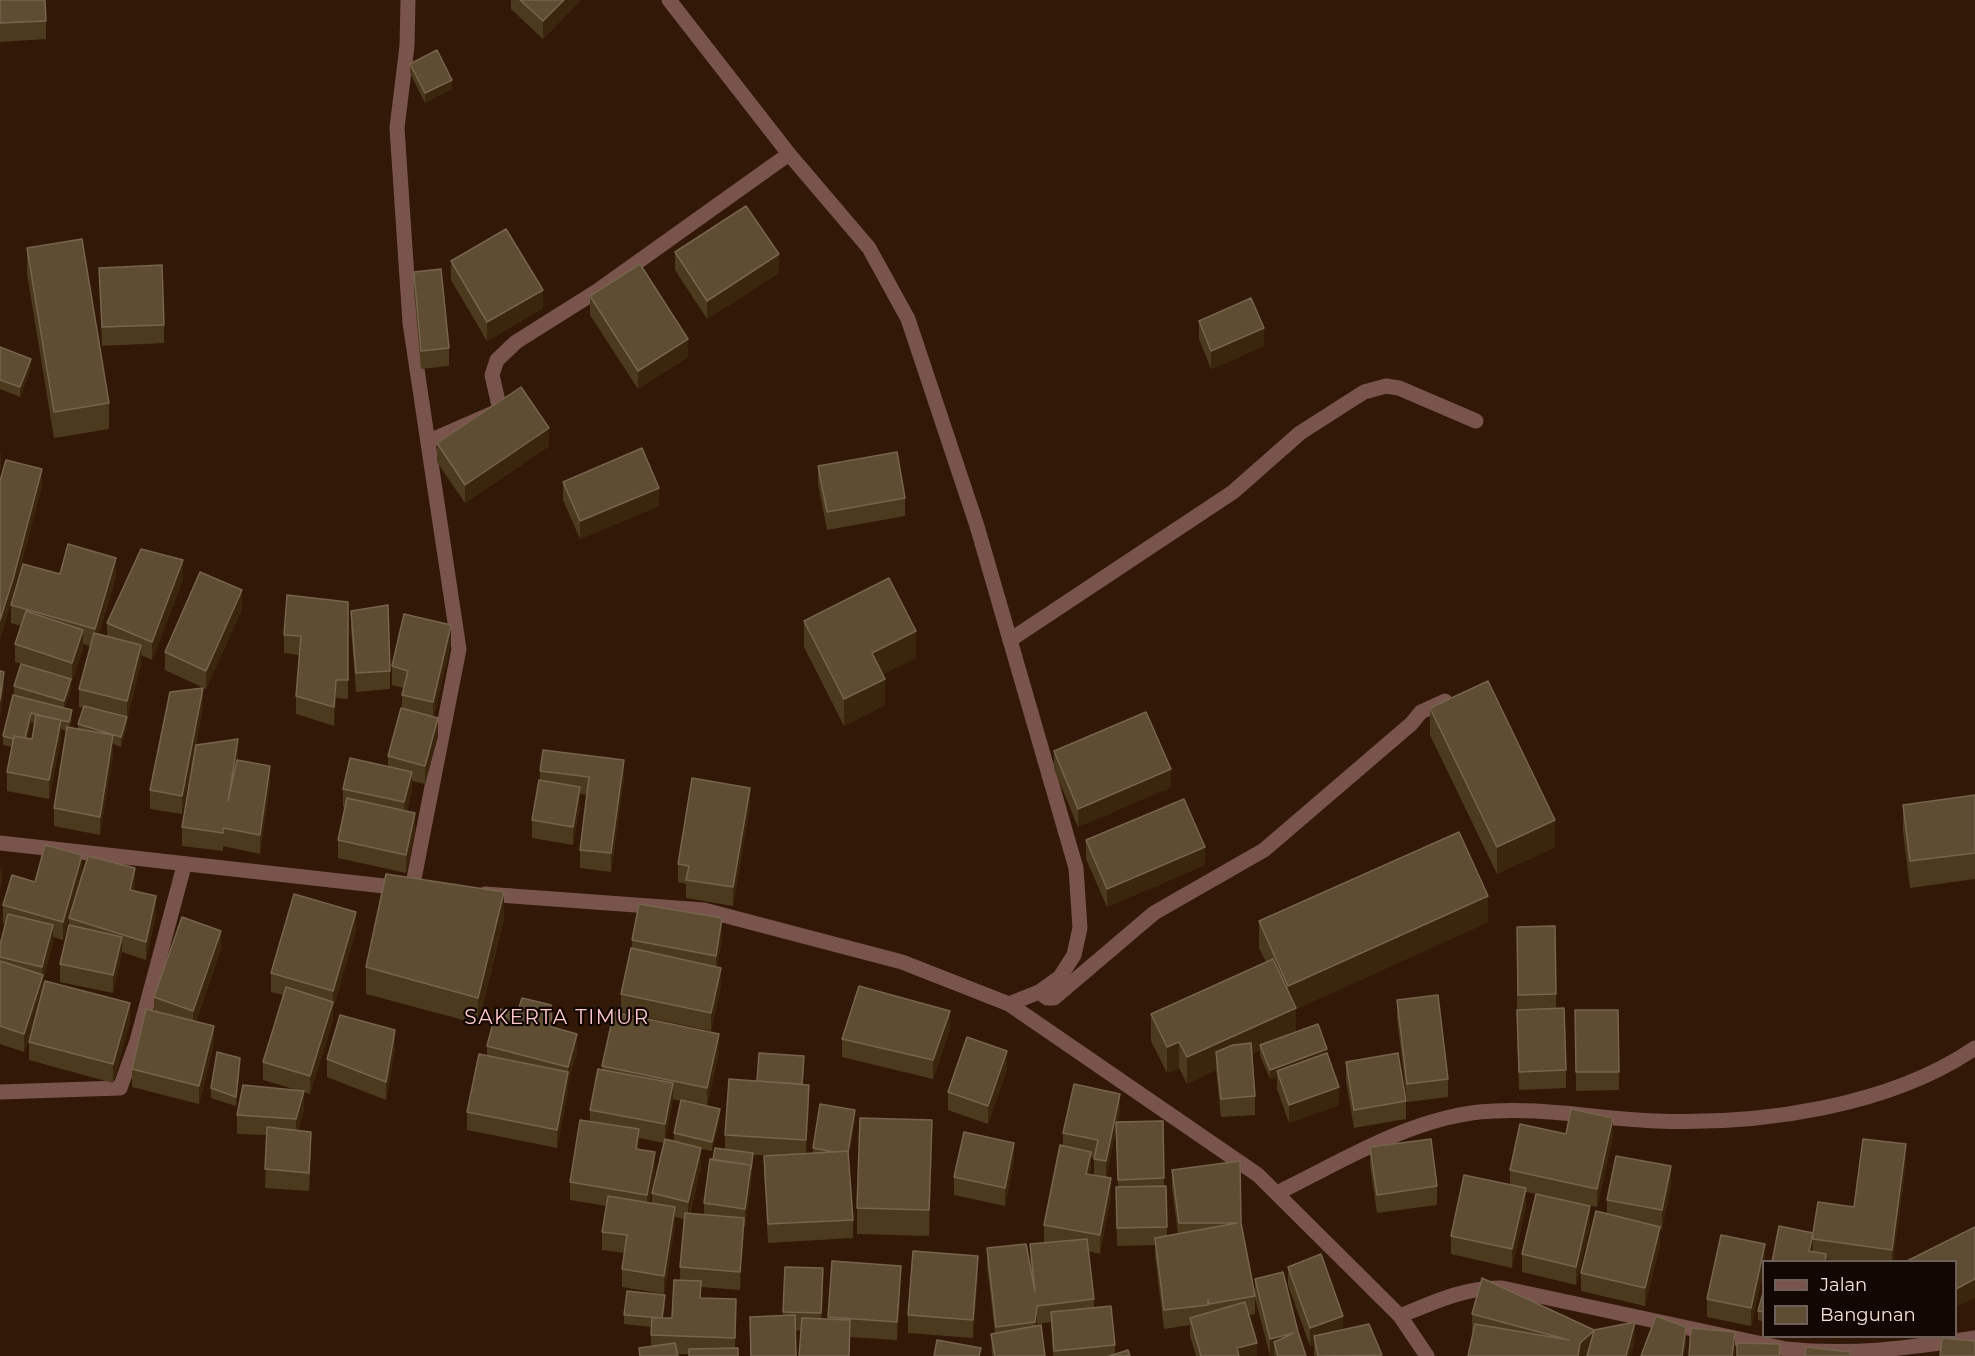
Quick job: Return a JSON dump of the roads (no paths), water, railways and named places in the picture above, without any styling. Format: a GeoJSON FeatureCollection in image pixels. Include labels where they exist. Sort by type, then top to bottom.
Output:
{"type":"FeatureCollection","features":[{"type":"Feature","properties":{"kind":"street"},"geometry":{"type":"LineString","coordinates":[[0,843],[184,866],[418,890],[459,649],[410,323],[398,128],[407,46],[408,0]]}},
{"type":"Feature","properties":{"kind":"street"},"geometry":{"type":"LineString","coordinates":[[669,0],[789,154],[869,248],[908,319],[977,526],[1076,868],[1080,928],[1074,955],[1060,977],[1040,992],[1009,1004]]}},
{"type":"Feature","properties":{"kind":"street"},"geometry":{"type":"LineString","coordinates":[[429,441],[500,410],[492,375],[497,360],[516,342],[597,291],[789,154]]}},
{"type":"Feature","properties":{"kind":"street"},"geometry":{"type":"LineString","coordinates":[[1010,640],[1233,492],[1300,433],[1364,392],[1386,386],[1399,388],[1476,422]]}},
{"type":"Feature","properties":{"kind":"street"},"geometry":{"type":"LineString","coordinates":[[1040,992],[1047,998],[1054,998],[1154,913],[1264,850],[1411,724],[1421,712],[1445,701]]}},
{"type":"Feature","properties":{"kind":"street"},"geometry":{"type":"LineString","coordinates":[[0,1092],[120,1088],[136,1041],[184,866]]}},
{"type":"Feature","properties":{"kind":"street"},"geometry":{"type":"LineString","coordinates":[[470,893],[704,910],[902,962],[1009,1004],[1258,1175],[1400,1316],[1426,1356]]}},
{"type":"Feature","properties":{"kind":"street"},"geometry":{"type":"LineString","coordinates":[[1277,1193],[1400,1134],[1455,1117],[1501,1111],[1656,1121],[1713,1122],[1830,1107],[1880,1095],[1975,1048]]}},
{"type":"Feature","properties":{"kind":"street"},"geometry":{"type":"LineString","coordinates":[[1400,1316],[1460,1292],[1480,1287],[1502,1288],[1786,1349],[1828,1354],[1880,1352],[1975,1338]]}},
{"type":"Feature","properties":{"kind":"district","name":"SAKERTA TIMUR"},"geometry":{"type":"Point","coordinates":[557,1018]}}]}
